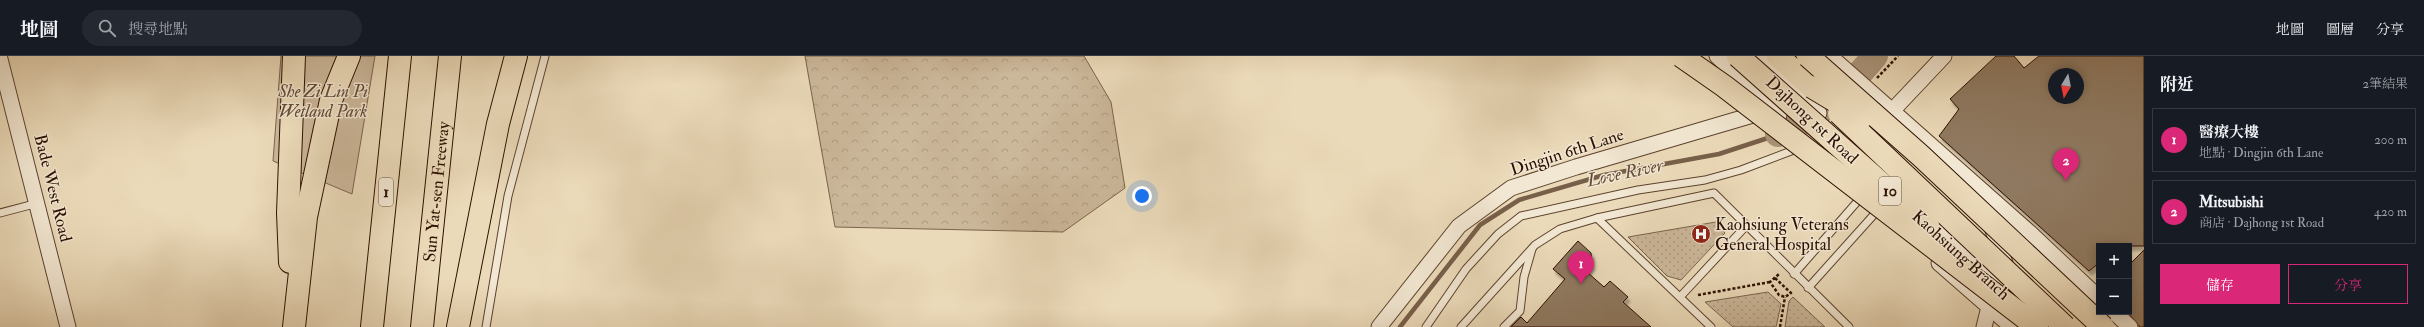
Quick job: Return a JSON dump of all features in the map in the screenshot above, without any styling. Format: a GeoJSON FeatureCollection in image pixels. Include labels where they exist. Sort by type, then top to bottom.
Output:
{"type":"FeatureCollection","features":[{"type":"Feature","properties":{"kind":"highway"},"geometry":{"type":"LineString","coordinates":[[294,56],[297,215],[294,327]]}},
{"type":"Feature","properties":{"kind":"highway"},"geometry":{"type":"LineString","coordinates":[[297,215],[331,100],[349,56]]}},
{"type":"Feature","properties":{"kind":"highway","name":"1"},"geometry":{"type":"LineString","coordinates":[[372,327],[400,56]]}},
{"type":"Feature","properties":{"kind":"highway","name":"Sun Yat-sen Freeway"},"geometry":{"type":"LineString","coordinates":[[422,327],[450,56]]}},
{"type":"Feature","properties":{"kind":"highway"},"geometry":{"type":"LineString","coordinates":[[458,327],[498,124],[508,56]]}},
{"type":"Feature","properties":{"kind":"highway"},"geometry":{"type":"LineString","coordinates":[[498,124],[516,56]]}},
{"type":"Feature","properties":{"kind":"highway"},"geometry":{"type":"LineString","coordinates":[[1681,56],[1874,200],[2037,327]]}},
{"type":"Feature","properties":{"kind":"highway","name":"Kaohsiung Branch"},"geometry":{"type":"LineString","coordinates":[[1738,56],[2042,327]]}},
{"type":"Feature","properties":{"kind":"highway","name":"Kaohsiung Branch"},"geometry":{"type":"LineString","coordinates":[[1778,56],[1810,96],[2065,327]]}},
{"type":"Feature","properties":{"kind":"highway"},"geometry":{"type":"LineString","coordinates":[[1808,56],[1921,156],[2103,327]]}},
{"type":"Feature","properties":{"kind":"highway"},"geometry":{"type":"LineString","coordinates":[[1810,96],[1862,117],[1914,163],[2089,327]]}},
{"type":"Feature","properties":{"kind":"street","name":"Dajhong 1st Road"},"geometry":{"type":"LineString","coordinates":[[1717,56],[1879,209],[2012,327]]}},
{"type":"Feature","properties":{"kind":"street","name":"Dajhong 1st Road"},"geometry":{"type":"LineString","coordinates":[[1756,56],[1810,96],[1827,121],[1894,187],[1997,282]]}},
{"type":"Feature","properties":{"kind":"street","name":"Dajhong 1st Road"},"geometry":{"type":"LineString","coordinates":[[1830,56],[1893,110],[2096,295]]}},
{"type":"Feature","properties":{"kind":"street"},"geometry":{"type":"LineString","coordinates":[[1893,110],[1944,56]]}},
{"type":"Feature","properties":{"kind":"street","name":"Bade West Road"},"geometry":{"type":"LineString","coordinates":[[0,59],[38,203],[68,327]]}},
{"type":"Feature","properties":{"kind":"street","name":"Dingjin 6th Lane"},"geometry":{"type":"LineString","coordinates":[[1379,327],[1459,226],[1511,188],[1771,108]]}},
{"type":"Feature","properties":{"kind":"street","name":"Dajhong 1st Road"},"geometry":{"type":"LineString","coordinates":[[1976,185],[2004,263]]}},
{"type":"Feature","properties":{"kind":"street"},"geometry":{"type":"LineString","coordinates":[[1864,195],[1878,187],[1894,187]]}},
{"type":"Feature","properties":{"kind":"street","name":"Dajhong 1st Road"},"geometry":{"type":"LineString","coordinates":[[1894,187],[1935,211],[2004,263],[2078,327]]}},
{"type":"Feature","properties":{"kind":"street"},"geometry":{"type":"LineString","coordinates":[[1984,327],[1988,306],[2004,263]]}},
{"type":"Feature","properties":{"kind":"street"},"geometry":{"type":"LineString","coordinates":[[2117,315],[2130,327]]}},
{"type":"Feature","properties":{"kind":"lane"},"geometry":{"type":"LineString","coordinates":[[486,327],[508,196],[545,56]]}},
{"type":"Feature","properties":{"kind":"lane"},"geometry":{"type":"LineString","coordinates":[[1694,56],[1771,108]]}},
{"type":"Feature","properties":{"kind":"lane"},"geometry":{"type":"LineString","coordinates":[[1426,327],[1466,269],[1498,234],[1521,216],[1630,192],[1705,180],[1741,170],[1810,144]]}},
{"type":"Feature","properties":{"kind":"lane"},"geometry":{"type":"LineString","coordinates":[[1461,327],[1533,247],[1560,228],[1597,218],[1714,193],[1808,288],[1849,327]]}},
{"type":"Feature","properties":{"kind":"lane"},"geometry":{"type":"LineString","coordinates":[[1794,274],[1864,195]]}},
{"type":"Feature","properties":{"kind":"lane"},"geometry":{"type":"LineString","coordinates":[[0,213],[38,203]]}},
{"type":"Feature","properties":{"kind":"lane"},"geometry":{"type":"LineString","coordinates":[[1808,288],[1879,209]]}},
{"type":"Feature","properties":{"kind":"lane"},"geometry":{"type":"LineString","coordinates":[[1597,218],[1711,327]]}},
{"type":"Feature","properties":{"kind":"lane"},"geometry":{"type":"LineString","coordinates":[[1680,297],[1746,226]]}},
{"type":"Feature","properties":{"kind":"lane"},"geometry":{"type":"LineString","coordinates":[[1504,327],[1520,311],[1524,277],[1533,247]]}},
{"type":"Feature","properties":{"kind":"path"},"geometry":{"type":"LineString","coordinates":[[1867,89],[1898,56]]}},
{"type":"Feature","properties":{"kind":"path"},"geometry":{"type":"LineString","coordinates":[[1696,295],[1770,282],[1779,274]]}},
{"type":"Feature","properties":{"kind":"path"},"geometry":{"type":"LineString","coordinates":[[1775,278],[1791,293]]}},
{"type":"Feature","properties":{"kind":"path"},"geometry":{"type":"LineString","coordinates":[[1770,282],[1779,296],[1785,298]]}},
{"type":"Feature","properties":{"kind":"path"},"geometry":{"type":"LineString","coordinates":[[1780,327],[1785,298],[1794,289]]}},
{"type":"Feature","properties":{"kind":"green space","name":"She Zi Lin Pi Wetland Park"},"geometry":{"type":"Polygon","coordinates":[[[281,56],[375,56],[352,194],[273,161],[281,56]]]}},
{"type":"Feature","properties":{"kind":"green space"},"geometry":{"type":"Polygon","coordinates":[[[805,56],[1084,56],[1111,102],[1125,188],[1063,232],[835,227],[805,56]]]}},
{"type":"Feature","properties":{"kind":"green space"},"geometry":{"type":"Polygon","coordinates":[[[1716,222],[1725,233],[1681,280],[1667,276],[1628,237],[1716,222]]]}},
{"type":"Feature","properties":{"kind":"green space"},"geometry":{"type":"Polygon","coordinates":[[[1768,292],[1781,304],[1776,327],[1733,327],[1705,302],[1768,292]]]}},
{"type":"Feature","properties":{"kind":"green space"},"geometry":{"type":"Polygon","coordinates":[[[1793,297],[1825,327],[1785,327],[1789,301],[1793,297]]]}},
{"type":"Feature","properties":{"kind":"building"},"geometry":{"type":"Polygon","coordinates":[[[1996,56],[2014,56],[2024,68],[2039,56],[2144,56],[2144,246],[2132,246],[2132,243],[2096,243],[2096,265],[2089,271],[1939,136],[1959,109],[1950,99],[1996,56]]]}},
{"type":"Feature","properties":{"kind":"building"},"geometry":{"type":"Polygon","coordinates":[[[1578,241],[1591,253],[1592,266],[1587,272],[1604,287],[1610,281],[1628,297],[1623,302],[1651,327],[1511,327],[1521,317],[1527,323],[1565,279],[1553,269],[1578,241]]]}},
{"type":"Feature","properties":{"kind":"building"},"geometry":{"type":"Polygon","coordinates":[[[2144,250],[2144,327],[2140,327],[2130,315],[2132,315],[2132,262],[2144,250]]]}},
{"type":"Feature","properties":{"kind":"waterway","name":"Love River"},"geometry":{"type":"LineString","coordinates":[[1778,134],[1812,118],[1841,95],[1875,56]]}},
{"type":"Feature","properties":{"kind":"waterway","name":"Love River"},"geometry":{"type":"LineString","coordinates":[[1400,327],[1480,225],[1519,200],[1604,175],[1719,154],[1777,135]]}},
{"type":"Feature","properties":{"kind":"place","name":"Mitsubishi"},"geometry":{"type":"Point","coordinates":[2066,181]}},
{"type":"Feature","properties":{"kind":"place","name":"Kaohsiung Veterans General Hospital"},"geometry":{"type":"Point","coordinates":[1701,234]}},
{"type":"Feature","properties":{"kind":"place","name":"醫療大樓"},"geometry":{"type":"Point","coordinates":[1581,284]}}]}
